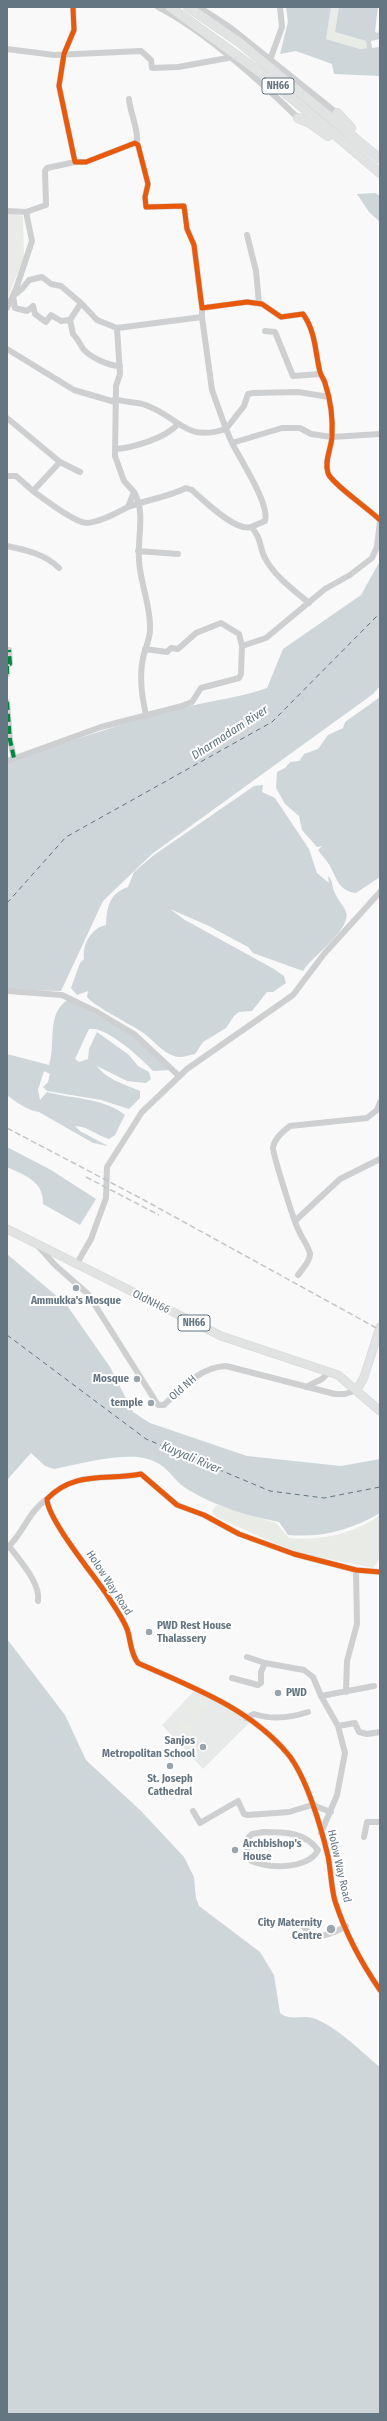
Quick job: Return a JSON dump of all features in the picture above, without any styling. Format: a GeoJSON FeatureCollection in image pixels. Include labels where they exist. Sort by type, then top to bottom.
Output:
{"type":"FeatureCollection","features":[{"type":"Feature","properties":{"kind":"highway","name":"NH66"},"geometry":{"type":"LineString","coordinates":[[170,7],[268,78],[380,173]]}},
{"type":"Feature","properties":{"kind":"highway","name":"NH66"},"geometry":{"type":"LineString","coordinates":[[188,7],[240,42],[379,158]]}},
{"type":"Feature","properties":{"kind":"highway"},"geometry":{"type":"LineString","coordinates":[[337,113],[379,158]]}},
{"type":"Feature","properties":{"kind":"highway"},"geometry":{"type":"LineString","coordinates":[[298,118],[323,132],[359,161],[370,165]]}},
{"type":"Feature","properties":{"kind":"main road","name":"OldNH66"},"geometry":{"type":"LineString","coordinates":[[7,1229],[76,1265],[221,1336],[329,1372],[345,1380],[380,1411]]}},
{"type":"Feature","properties":{"kind":"main road"},"geometry":{"type":"LineString","coordinates":[[357,1390],[364,1376],[380,1327]]}},
{"type":"Feature","properties":{"kind":"street"},"geometry":{"type":"LineString","coordinates":[[73,7],[74,30],[64,54],[59,86],[75,162]]}},
{"type":"Feature","properties":{"kind":"street"},"geometry":{"type":"LineString","coordinates":[[158,7],[186,24],[298,118]]}},
{"type":"Feature","properties":{"kind":"street"},"geometry":{"type":"LineString","coordinates":[[199,7],[231,28],[337,113]]}},
{"type":"Feature","properties":{"kind":"street"},"geometry":{"type":"LineString","coordinates":[[270,60],[282,27],[280,7]]}},
{"type":"Feature","properties":{"kind":"street"},"geometry":{"type":"LineString","coordinates":[[7,49],[64,54],[141,51],[151,60],[152,68],[178,68],[228,58]]}},
{"type":"Feature","properties":{"kind":"street"},"geometry":{"type":"LineString","coordinates":[[7,476],[16,476],[33,492],[57,509],[86,523],[96,521],[140,502],[169,497],[186,488],[192,490],[242,528],[251,527],[265,520],[265,513],[249,474],[232,443],[212,390],[194,245],[187,229],[184,206],[146,207],[145,197],[148,184],[137,144],[138,136],[130,112],[129,99]]}},
{"type":"Feature","properties":{"kind":"street"},"geometry":{"type":"LineString","coordinates":[[7,211],[26,212],[46,206],[44,175],[47,168],[75,162],[86,162],[137,144]]}},
{"type":"Feature","properties":{"kind":"street"},"geometry":{"type":"LineString","coordinates":[[7,308],[14,296],[32,241],[26,212]]}},
{"type":"Feature","properties":{"kind":"street"},"geometry":{"type":"LineString","coordinates":[[247,235],[256,271],[259,303]]}},
{"type":"Feature","properties":{"kind":"street"},"geometry":{"type":"LineString","coordinates":[[14,296],[29,280],[42,277],[51,284],[61,286],[81,303],[97,320],[117,328],[202,317]]}},
{"type":"Feature","properties":{"kind":"street"},"geometry":{"type":"LineString","coordinates":[[14,296],[15,308],[27,311],[33,306],[35,314],[46,322],[51,315],[61,321],[70,320]]}},
{"type":"Feature","properties":{"kind":"street"},"geometry":{"type":"LineString","coordinates":[[202,308],[247,302],[259,303],[281,317],[303,314],[312,326],[320,374],[329,397],[332,437],[326,465],[328,474],[334,482],[352,495],[380,520],[377,547],[372,558],[350,575],[325,590],[266,638],[242,646]]}},
{"type":"Feature","properties":{"kind":"street"},"geometry":{"type":"LineString","coordinates":[[81,303],[70,320],[72,334],[80,341],[84,349],[103,361],[120,366]]}},
{"type":"Feature","properties":{"kind":"street"},"geometry":{"type":"LineString","coordinates":[[117,328],[120,374],[116,386],[115,449],[117,466],[124,481],[134,492],[140,502],[138,551],[141,578],[150,619],[150,637],[145,649],[141,675],[146,715]]}},
{"type":"Feature","properties":{"kind":"street"},"geometry":{"type":"LineString","coordinates":[[265,331],[275,332],[293,376],[320,374]]}},
{"type":"Feature","properties":{"kind":"street"},"geometry":{"type":"LineString","coordinates":[[7,349],[74,390],[124,403],[147,405],[189,431],[202,434],[226,429],[244,406],[248,394],[286,392],[329,397]]}},
{"type":"Feature","properties":{"kind":"street"},"geometry":{"type":"LineString","coordinates":[[7,418],[60,462],[80,472]]}},
{"type":"Feature","properties":{"kind":"street"},"geometry":{"type":"LineString","coordinates":[[115,449],[143,443],[171,432],[178,424]]}},
{"type":"Feature","properties":{"kind":"street"},"geometry":{"type":"LineString","coordinates":[[232,443],[282,428],[300,428],[310,434],[332,437],[380,434]]}},
{"type":"Feature","properties":{"kind":"street"},"geometry":{"type":"LineString","coordinates":[[33,492],[60,462]]}},
{"type":"Feature","properties":{"kind":"street"},"geometry":{"type":"LineString","coordinates":[[128,507],[134,492]]}},
{"type":"Feature","properties":{"kind":"street"},"geometry":{"type":"LineString","coordinates":[[251,527],[261,541],[265,558],[284,581],[308,603]]}},
{"type":"Feature","properties":{"kind":"street"},"geometry":{"type":"LineString","coordinates":[[7,546],[34,552],[58,568]]}},
{"type":"Feature","properties":{"kind":"street"},"geometry":{"type":"LineString","coordinates":[[138,551],[178,554]]}},
{"type":"Feature","properties":{"kind":"street"},"geometry":{"type":"LineString","coordinates":[[7,761],[101,727],[189,704],[202,688],[239,678],[241,674],[242,646],[239,634],[221,623],[196,633],[178,649],[170,648],[166,652],[145,649]]}},
{"type":"Feature","properties":{"kind":"street"},"geometry":{"type":"LineString","coordinates":[[7,674],[7,665],[10,664],[9,650]]}},
{"type":"Feature","properties":{"kind":"street"},"geometry":{"type":"LineString","coordinates":[[7,702],[10,740],[14,758]]}},
{"type":"Feature","properties":{"kind":"street"},"geometry":{"type":"LineString","coordinates":[[76,1265],[91,1239],[106,1198],[108,1167],[142,1112],[179,1076],[215,1048],[293,995],[324,954],[380,892]]}},
{"type":"Feature","properties":{"kind":"street"},"geometry":{"type":"LineString","coordinates":[[7,991],[62,995],[97,1012],[134,1034],[179,1076]]}},
{"type":"Feature","properties":{"kind":"street"},"geometry":{"type":"LineString","coordinates":[[298,1275],[309,1260],[310,1253],[295,1221],[281,1174],[275,1162],[273,1148],[280,1134],[290,1126],[367,1118],[377,1110],[380,1102]]}},
{"type":"Feature","properties":{"kind":"street"},"geometry":{"type":"LineString","coordinates":[[295,1221],[340,1179],[380,1159]]}},
{"type":"Feature","properties":{"kind":"street","name":"Old NH"},"geometry":{"type":"LineString","coordinates":[[38,1245],[55,1265],[88,1294],[158,1405],[164,1405],[198,1375],[215,1366],[226,1366],[335,1394],[345,1394],[357,1390]]}},
{"type":"Feature","properties":{"kind":"street"},"geometry":{"type":"LineString","coordinates":[[306,1387],[322,1379],[329,1372]]}},
{"type":"Feature","properties":{"kind":"street"},"geometry":{"type":"LineString","coordinates":[[38,1601],[39,1594],[29,1574],[8,1547],[15,1541],[30,1515],[57,1489],[69,1484],[101,1476],[130,1476],[141,1474],[177,1505],[204,1516],[239,1534],[294,1554],[356,1570],[380,1572]]}},
{"type":"Feature","properties":{"kind":"street","name":"Holow Way Road"},"geometry":{"type":"LineString","coordinates":[[47,1499],[50,1512],[118,1613],[126,1628],[134,1658],[138,1663],[188,1684],[234,1708],[288,1754],[306,1788],[326,1848],[335,1901],[346,1926],[380,1990]]}},
{"type":"Feature","properties":{"kind":"street"},"geometry":{"type":"LineString","coordinates":[[346,1692],[347,1662],[357,1624],[356,1570]]}},
{"type":"Feature","properties":{"kind":"street"},"geometry":{"type":"LineString","coordinates":[[247,1657],[265,1663],[304,1670],[313,1677],[320,1696],[338,1726],[345,1753],[337,1795],[321,1833]]}},
{"type":"Feature","properties":{"kind":"street"},"geometry":{"type":"LineString","coordinates":[[232,1678],[258,1685],[261,1683],[265,1663]]}},
{"type":"Feature","properties":{"kind":"street"},"geometry":{"type":"LineString","coordinates":[[320,1696],[374,1686]]}},
{"type":"Feature","properties":{"kind":"street"},"geometry":{"type":"LineString","coordinates":[[246,1718],[254,1714],[266,1717],[289,1717],[308,1712]]}},
{"type":"Feature","properties":{"kind":"street"},"geometry":{"type":"LineString","coordinates":[[338,1726],[352,1722],[355,1723],[359,1732],[363,1734],[380,1732]]}},
{"type":"Feature","properties":{"kind":"street"},"geometry":{"type":"LineString","coordinates":[[193,1811],[200,1823],[238,1801],[244,1814],[289,1812],[312,1805],[331,1812]]}},
{"type":"Feature","properties":{"kind":"street"},"geometry":{"type":"LineString","coordinates":[[364,1837],[367,1822],[380,1822]]}},
{"type":"Feature","properties":{"kind":"street"},"geometry":{"type":"LineString","coordinates":[[318,1850],[305,1838],[292,1833],[264,1832],[252,1834],[248,1838],[248,1858],[253,1862],[282,1866],[302,1863],[315,1856],[318,1850],[326,1848]]}},
{"type":"Feature","properties":{"kind":"street"},"geometry":{"type":"LineString","coordinates":[[304,1927],[312,1937],[316,1937],[327,1935],[346,1926]]}},
{"type":"Feature","properties":{"kind":"shaded area"},"geometry":{"type":"Polygon","coordinates":[[[331,7],[339,7],[335,32],[366,41],[367,48],[360,49],[326,39],[331,7]]]}},
{"type":"Feature","properties":{"kind":"shaded area"},"geometry":{"type":"Polygon","coordinates":[[[7,213],[23,216],[24,257],[7,299],[7,213]]]}},
{"type":"Feature","properties":{"kind":"shaded area"},"geometry":{"type":"Polygon","coordinates":[[[217,1505],[276,1523],[289,1538],[301,1539],[337,1535],[360,1527],[380,1515],[380,1555],[378,1562],[373,1568],[294,1552],[216,1517],[212,1511],[217,1505]]]}},
{"type":"Feature","properties":{"kind":"shaded area","name":"Sanjos Metropolitan School"},"geometry":{"type":"Polygon","coordinates":[[[195,1690],[233,1710],[249,1723],[203,1769],[162,1725],[195,1690]]]}},
{"type":"Feature","properties":{"kind":"shaded area"},"geometry":{"type":"Polygon","coordinates":[[[195,1693],[210,1704],[204,1712],[189,1701],[195,1693]]]}},
{"type":"Feature","properties":{"kind":"shaded area"},"geometry":{"type":"Polygon","coordinates":[[[188,1702],[203,1713],[197,1721],[182,1710],[188,1702]]]}},
{"type":"Feature","properties":{"kind":"shaded area"},"geometry":{"type":"Polygon","coordinates":[[[181,1719],[195,1728],[186,1736],[175,1725],[181,1719]]]}},
{"type":"Feature","properties":{"kind":"water"},"geometry":{"type":"Polygon","coordinates":[[[286,7],[331,7],[326,39],[360,49],[367,48],[366,41],[335,32],[339,7],[378,7],[375,32],[378,33],[380,27],[380,39],[371,41],[372,48],[380,47],[380,76],[334,74],[332,64],[296,51],[280,54],[288,22],[286,7]]]}},
{"type":"Feature","properties":{"kind":"water"},"geometry":{"type":"Polygon","coordinates":[[[375,193],[380,196],[380,222],[369,212],[357,194],[375,193]]]}},
{"type":"Feature","properties":{"kind":"water","name":"Dharmadam River"},"geometry":{"type":"Polygon","coordinates":[[[380,561],[380,686],[373,694],[152,854],[103,901],[61,991],[7,990],[7,762],[156,715],[267,688],[283,649],[361,595],[380,561]]]}},
{"type":"Feature","properties":{"kind":"water"},"geometry":{"type":"Polygon","coordinates":[[[380,697],[380,877],[356,893],[350,892],[341,886],[328,863],[318,850],[322,846],[317,847],[302,830],[299,816],[285,804],[276,788],[277,772],[285,768],[290,762],[299,761],[304,754],[318,749],[328,735],[343,728],[345,722],[380,697]]]}},
{"type":"Feature","properties":{"kind":"water"},"geometry":{"type":"Polygon","coordinates":[[[263,785],[262,792],[275,798],[309,849],[317,873],[329,883],[328,876],[330,878],[336,895],[346,912],[346,919],[343,926],[330,943],[307,965],[303,971],[253,953],[248,947],[209,926],[170,909],[185,920],[274,969],[284,976],[286,983],[273,992],[267,992],[252,1011],[239,1012],[234,1016],[226,1028],[203,1042],[195,1054],[176,1057],[165,1052],[142,1032],[91,1001],[87,997],[88,991],[77,995],[71,988],[80,963],[84,959],[84,948],[86,943],[92,933],[106,925],[108,906],[110,902],[117,893],[128,887],[134,872],[154,855],[254,786],[263,785]]]}},
{"type":"Feature","properties":{"kind":"water"},"geometry":{"type":"Polygon","coordinates":[[[68,1000],[128,1032],[171,1070],[153,1071],[132,1051],[114,1038],[96,1029],[89,1029],[75,1059],[79,1062],[88,1059],[89,1049],[97,1032],[129,1055],[138,1066],[149,1072],[151,1079],[146,1083],[127,1081],[97,1066],[105,1075],[140,1091],[140,1098],[129,1109],[101,1100],[47,1091],[43,1087],[48,1082],[50,1074],[44,1071],[38,1090],[40,1100],[47,1092],[98,1102],[117,1109],[125,1115],[115,1135],[109,1139],[79,1126],[75,1126],[80,1131],[108,1146],[93,1143],[39,1112],[22,1106],[7,1095],[7,1054],[49,1065],[54,1021],[61,1005],[68,1000]]]}},
{"type":"Feature","properties":{"kind":"water"},"geometry":{"type":"Polygon","coordinates":[[[7,1147],[51,1170],[96,1199],[80,1225],[43,1204],[42,1196],[37,1184],[26,1176],[7,1167],[7,1147]]]}},
{"type":"Feature","properties":{"kind":"water","name":"Kuyyali River"},"geometry":{"type":"Polygon","coordinates":[[[7,1254],[66,1304],[110,1367],[133,1412],[150,1423],[247,1456],[341,1466],[380,1459],[380,1513],[358,1524],[336,1532],[301,1536],[288,1535],[279,1522],[255,1517],[208,1500],[187,1489],[159,1464],[144,1458],[134,1457],[111,1458],[54,1469],[45,1466],[31,1453],[7,1480],[7,1254]]]}},
{"type":"Feature","properties":{"kind":"water"},"geometry":{"type":"Polygon","coordinates":[[[7,1639],[65,1715],[86,1760],[141,1811],[184,1857],[194,1877],[196,1898],[199,1906],[260,1952],[274,1975],[280,2013],[287,2017],[309,2017],[322,2022],[340,2033],[380,2067],[380,2414],[7,2414],[7,1639]]]}},
{"type":"Feature","properties":{"kind":"ferry route"},"geometry":{"type":"LineString","coordinates":[[7,903],[66,837],[272,722],[380,613]]}},
{"type":"Feature","properties":{"kind":"ferry route"},"geometry":{"type":"LineString","coordinates":[[7,1335],[146,1439],[270,1491],[324,1498],[380,1487]]}},
{"type":"Feature","properties":{"kind":"railway"},"geometry":{"type":"LineString","coordinates":[[7,1128],[144,1200],[380,1330]]}},
{"type":"Feature","properties":{"kind":"railway"},"geometry":{"type":"LineString","coordinates":[[86,1177],[159,1215]]}},
{"type":"Feature","properties":{"kind":"marked path"},"geometry":{"type":"LineString","coordinates":[[7,674],[7,665],[10,664],[9,650]]}},
{"type":"Feature","properties":{"kind":"marked path"},"geometry":{"type":"LineString","coordinates":[[7,702],[10,740],[14,758]]}},
{"type":"Feature","properties":{"kind":"cycle path"},"geometry":{"type":"LineString","coordinates":[[73,7],[74,30],[64,54],[59,86],[75,162],[86,162],[135,143],[138,145],[148,184],[145,197],[146,207],[184,206],[187,229],[194,245],[202,308],[247,302],[262,304],[281,317],[303,314],[313,335],[320,372],[325,382],[330,403],[332,430],[327,464],[328,473],[336,483],[380,520]]}},
{"type":"Feature","properties":{"kind":"cycle path"},"geometry":{"type":"LineString","coordinates":[[380,1572],[356,1570],[294,1554],[239,1534],[204,1515],[177,1505],[141,1474],[80,1480],[58,1490],[47,1499],[49,1508],[62,1532],[105,1592],[122,1619],[127,1629],[133,1655],[138,1663],[198,1690],[237,1711],[272,1737],[294,1763],[312,1802],[321,1831],[328,1856],[334,1896],[339,1913],[354,1947],[380,1990]]}},
{"type":"Feature","properties":{"kind":"place","name":"Ammukka's Mosque"},"geometry":{"type":"Point","coordinates":[76,1288]}},
{"type":"Feature","properties":{"kind":"place","name":"Mosque"},"geometry":{"type":"Point","coordinates":[137,1379]}},
{"type":"Feature","properties":{"kind":"place","name":"temple"},"geometry":{"type":"Point","coordinates":[151,1403]}},
{"type":"Feature","properties":{"kind":"place","name":"PWD Rest House Thalassery"},"geometry":{"type":"Point","coordinates":[149,1632]}},
{"type":"Feature","properties":{"kind":"place","name":"PWD"},"geometry":{"type":"Point","coordinates":[278,1693]}},
{"type":"Feature","properties":{"kind":"place","name":"Sanjos Metropolitan School"},"geometry":{"type":"Point","coordinates":[203,1747]}},
{"type":"Feature","properties":{"kind":"place","name":"St. Joseph Cathedral"},"geometry":{"type":"Point","coordinates":[170,1766]}},
{"type":"Feature","properties":{"kind":"place","name":"Archbishop's House"},"geometry":{"type":"Point","coordinates":[235,1850]}},
{"type":"Feature","properties":{"kind":"place","name":"City Maternity Centre"},"geometry":{"type":"Point","coordinates":[331,1929]}}]}
